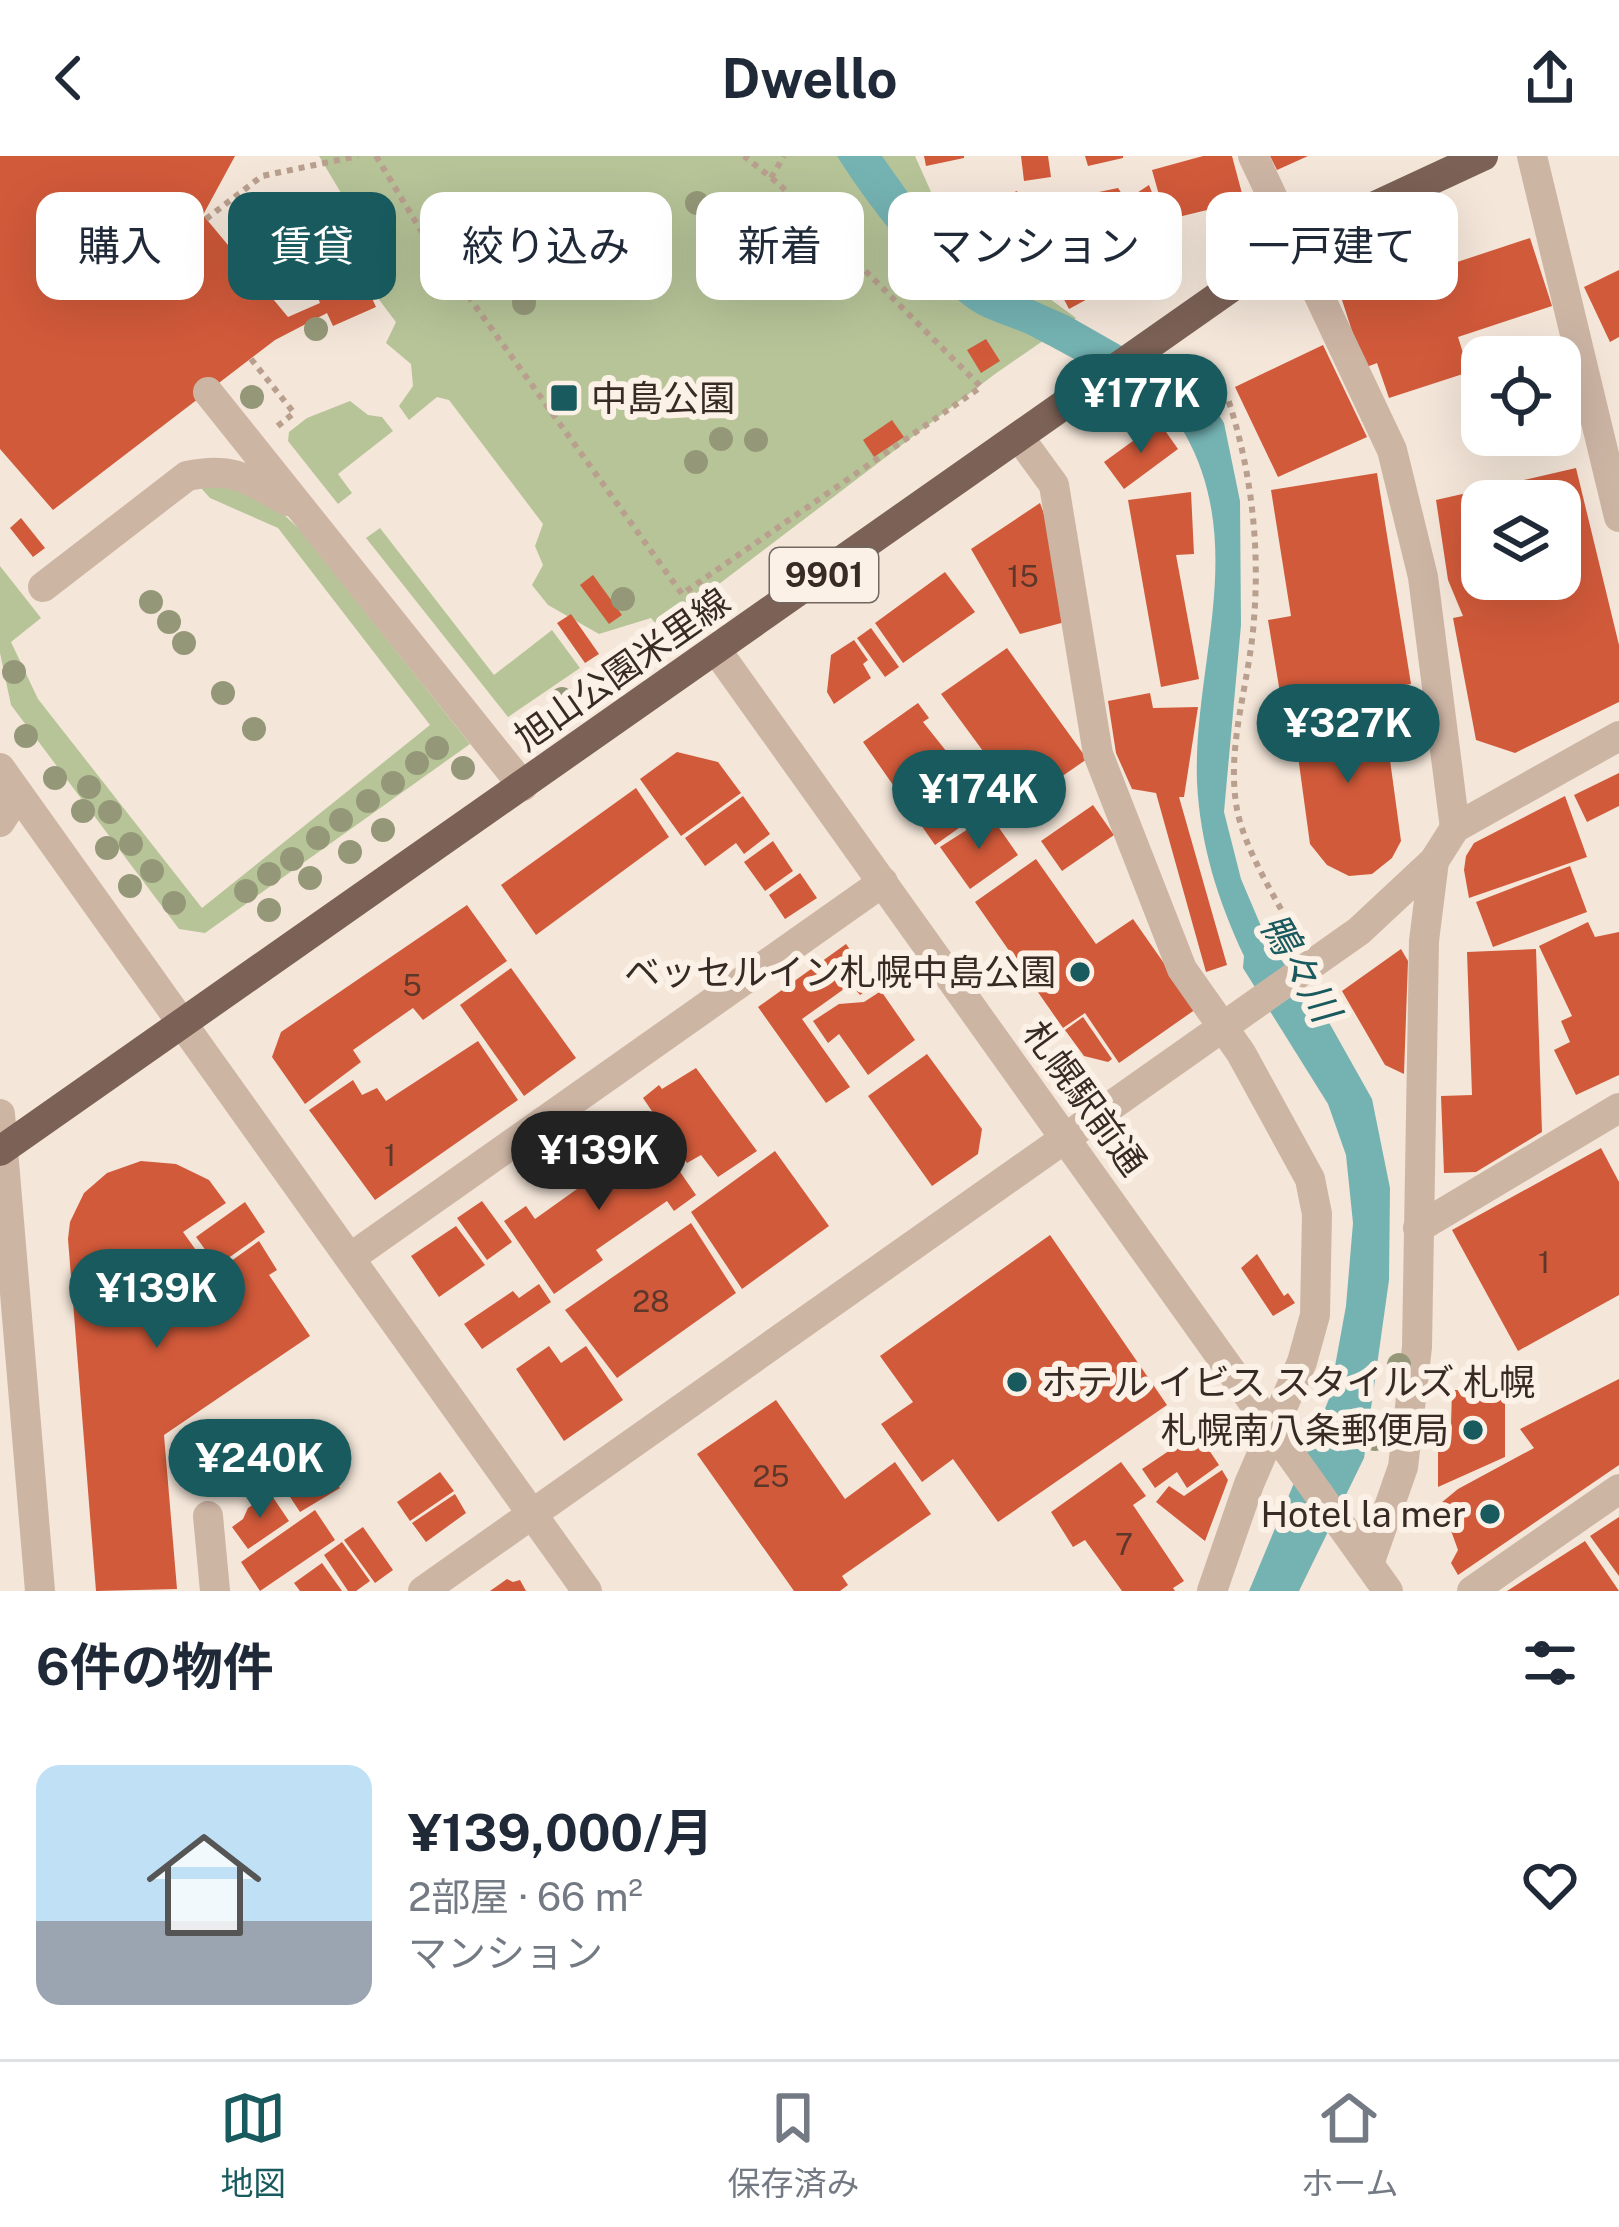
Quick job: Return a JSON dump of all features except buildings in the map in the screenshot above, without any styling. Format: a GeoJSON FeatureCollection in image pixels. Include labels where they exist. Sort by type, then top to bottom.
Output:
{"type":"FeatureCollection","features":[{"type":"Feature","properties":{"kind":"main road","name":"旭山公園米里線"},"geometry":{"type":"LineString","coordinates":[[1405,192],[1483,156]]}},
{"type":"Feature","properties":{"kind":"main road","name":"旭山公園米里線"},"geometry":{"type":"LineString","coordinates":[[1,1150],[1213,300]]}},
{"type":"Feature","properties":{"kind":"street"},"geometry":{"type":"LineString","coordinates":[[1253,156],[1269,192]]}},
{"type":"Feature","properties":{"kind":"street"},"geometry":{"type":"LineString","coordinates":[[1532,156],[1619,517]]}},
{"type":"Feature","properties":{"kind":"street"},"geometry":{"type":"LineString","coordinates":[[1320,300],[1392,450],[1423,577],[1455,828]]}},
{"type":"Feature","properties":{"kind":"street"},"geometry":{"type":"LineString","coordinates":[[208,392],[523,786]]}},
{"type":"Feature","properties":{"kind":"street"},"geometry":{"type":"LineString","coordinates":[[1018,437],[1054,485],[1098,754],[1182,969],[1222,1027],[1310,1179],[1317,1214],[1315,1316],[1302,1363],[1271,1428],[1212,1591]]}},
{"type":"Feature","properties":{"kind":"street"},"geometry":{"type":"LineString","coordinates":[[44,587],[187,476],[215,470],[245,478],[303,510]]}},
{"type":"Feature","properties":{"kind":"street","name":"札幌駅前通"},"geometry":{"type":"LineString","coordinates":[[716,651],[1388,1591]]}},
{"type":"Feature","properties":{"kind":"street"},"geometry":{"type":"LineString","coordinates":[[423,1591],[1359,931],[1434,861],[1455,828],[1619,736]]}},
{"type":"Feature","properties":{"kind":"street"},"geometry":{"type":"LineString","coordinates":[[0,822],[9,781]]}},
{"type":"Feature","properties":{"kind":"street"},"geometry":{"type":"LineString","coordinates":[[9,781],[587,1591]]}},
{"type":"Feature","properties":{"kind":"street"},"geometry":{"type":"LineString","coordinates":[[1369,1564],[1403,1467],[1417,1347],[1424,940],[1434,861]]}},
{"type":"Feature","properties":{"kind":"street"},"geometry":{"type":"LineString","coordinates":[[350,1258],[883,882]]}},
{"type":"Feature","properties":{"kind":"street"},"geometry":{"type":"LineString","coordinates":[[1418,1228],[1619,1108]]}},
{"type":"Feature","properties":{"kind":"street"},"geometry":{"type":"LineString","coordinates":[[0,1114],[40,1591]]}},
{"type":"Feature","properties":{"kind":"street"},"geometry":{"type":"LineString","coordinates":[[1472,1591],[1619,1490]]}},
{"type":"Feature","properties":{"kind":"street"},"geometry":{"type":"LineString","coordinates":[[208,1516],[215,1591]]}},
{"type":"Feature","properties":{"kind":"path"},"geometry":{"type":"LineString","coordinates":[[206,219],[262,176],[358,156]]}},
{"type":"Feature","properties":{"kind":"path"},"geometry":{"type":"LineString","coordinates":[[376,156],[420,229],[682,594],[982,387],[744,156]]}},
{"type":"Feature","properties":{"kind":"path"},"geometry":{"type":"LineString","coordinates":[[771,178],[784,156]]}},
{"type":"Feature","properties":{"kind":"path"},"geometry":{"type":"LineString","coordinates":[[1199,382],[1228,399],[1248,472],[1255,546],[1254,620],[1235,740],[1236,806],[1264,878],[1298,938]]}},
{"type":"Feature","properties":{"kind":"green space","name":"中島公園"},"geometry":{"type":"Polygon","coordinates":[[[319,156],[915,156],[931,192],[888,192],[888,300],[1052,300],[1076,318],[995,374],[660,629],[651,618],[599,634],[548,605],[532,585],[543,565],[535,546],[543,524],[449,400],[437,397],[409,420],[399,406],[413,386],[411,364],[386,343],[396,322],[379,300],[396,300],[396,192],[340,192],[319,156]]]}},
{"type":"Feature","properties":{"kind":"green space"},"geometry":{"type":"Polygon","coordinates":[[[350,401],[368,415],[382,417],[393,431],[338,474],[352,493],[338,504],[288,441],[289,432],[307,418],[350,401]]]}},
{"type":"Feature","properties":{"kind":"green space"},"geometry":{"type":"Polygon","coordinates":[[[211,479],[278,509],[300,530],[470,744],[205,933],[179,929],[11,705],[0,653],[0,566],[41,618],[11,642],[38,699],[202,908],[430,725],[278,528],[210,498],[201,488],[211,479]]]}},
{"type":"Feature","properties":{"kind":"green space"},"geometry":{"type":"Polygon","coordinates":[[[380,528],[494,675],[552,630],[580,668],[508,717],[366,538],[380,528]]]}},
{"type":"Feature","properties":{"kind":"water"},"geometry":{"type":"Polygon","coordinates":[[[837,156],[882,156],[907,192],[888,192],[888,226],[837,156]]]}},
{"type":"Feature","properties":{"kind":"water"},"geometry":{"type":"Polygon","coordinates":[[[959,300],[1033,300],[1069,316],[1206,394],[1224,423],[1240,501],[1241,625],[1224,812],[1241,879],[1269,945],[1322,1010],[1372,1099],[1390,1188],[1389,1280],[1364,1458],[1299,1591],[1249,1591],[1329,1399],[1346,1306],[1353,1223],[1346,1155],[1328,1104],[1243,968],[1244,956],[1206,850],[1197,782],[1198,738],[1215,563],[1213,520],[1203,477],[1185,434],[1159,410],[1061,352],[959,300]]]}},
{"type":"Feature","properties":{"kind":"place","name":"中島公園"},"geometry":{"type":"Point","coordinates":[564,398]}},
{"type":"Feature","properties":{"kind":"place","name":"ベッセルイン札幌中島公園"},"geometry":{"type":"Point","coordinates":[1080,972]}},
{"type":"Feature","properties":{"kind":"place","name":"ホテル イビス スタイルズ 札幌"},"geometry":{"type":"Point","coordinates":[1017,1382]}},
{"type":"Feature","properties":{"kind":"place","name":"札幌南八条郵便局"},"geometry":{"type":"Point","coordinates":[1473,1430]}},
{"type":"Feature","properties":{"kind":"place","name":"Hotel la mer"},"geometry":{"type":"Point","coordinates":[1490,1514]}},
{"type":"Feature","properties":{"kind":"water label","name":"鴨々川"},"geometry":{"type":"Point","coordinates":[1300,967]}}]}
